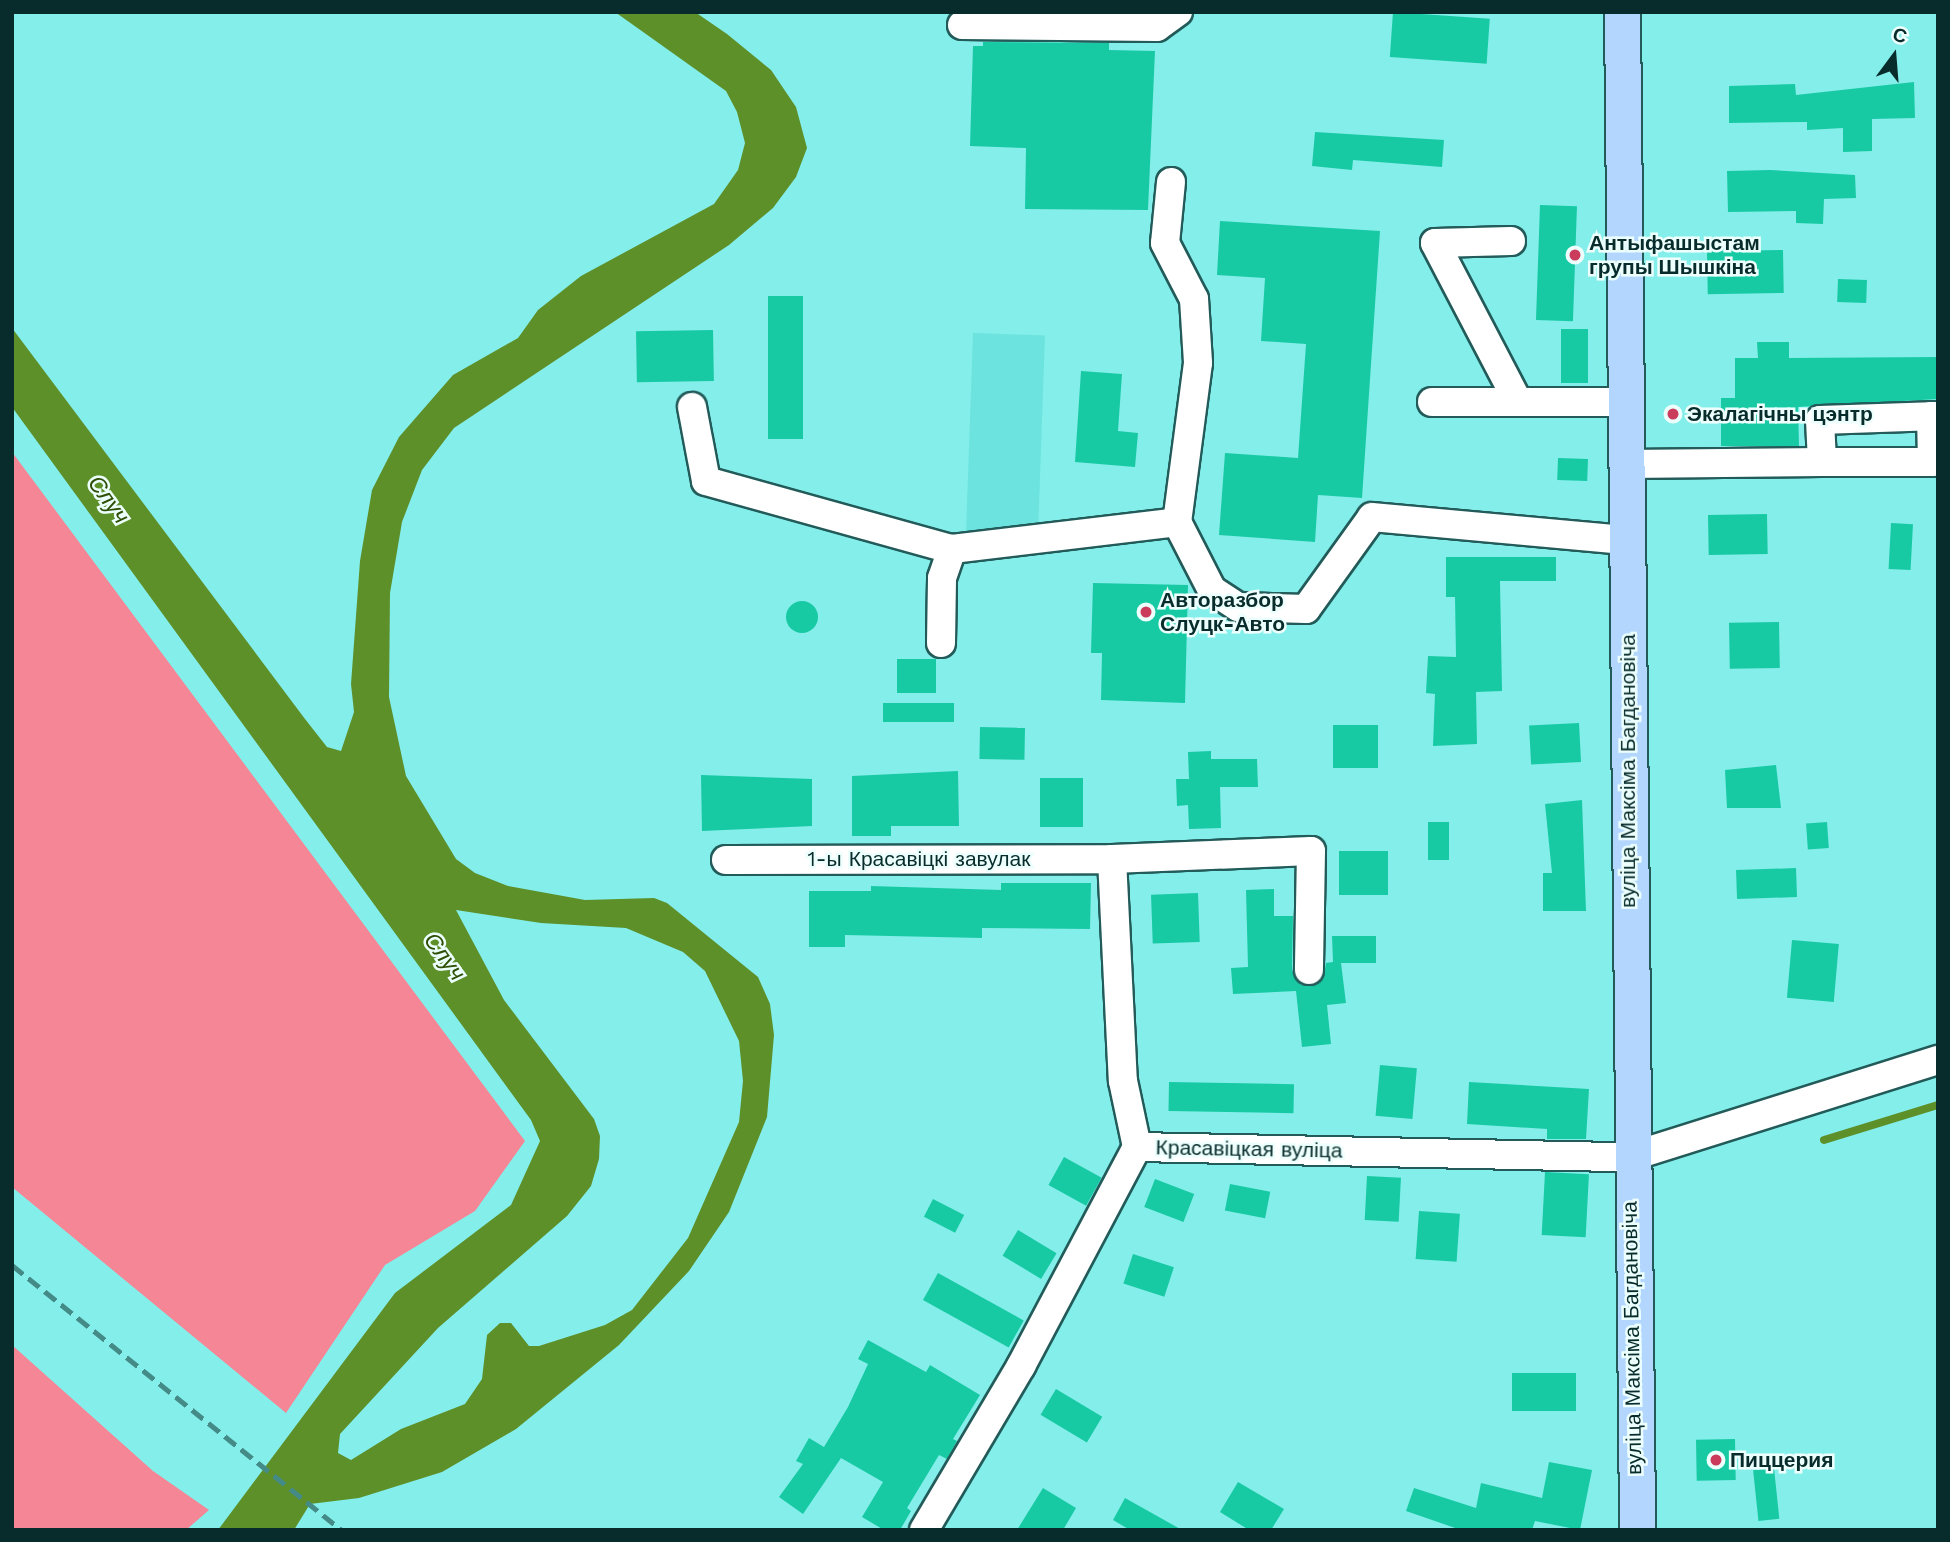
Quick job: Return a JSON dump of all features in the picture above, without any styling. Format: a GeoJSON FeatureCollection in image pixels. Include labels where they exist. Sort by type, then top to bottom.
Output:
{"type":"FeatureCollection","features":[{"type":"Feature","properties":{"kind":"main road","name":"вуліца Максіма Багдановіча"},"geometry":{"type":"LineString","coordinates":[[1622,12],[1630,1157],[1637,1530]]}},
{"type":"Feature","properties":{"kind":"street"},"geometry":{"type":"LineString","coordinates":[[962,25],[1157,27],[1178,12]]}},
{"type":"Feature","properties":{"kind":"street"},"geometry":{"type":"LineString","coordinates":[[1171,182],[1166,243],[1194,299],[1198,363],[1177,522],[1212,590],[1238,607],[1306,608],[1372,517],[1627,540]]}},
{"type":"Feature","properties":{"kind":"street"},"geometry":{"type":"LineString","coordinates":[[1511,241],[1435,243],[1518,402]]}},
{"type":"Feature","properties":{"kind":"street"},"geometry":{"type":"LineString","coordinates":[[1432,402],[1626,401]]}},
{"type":"Feature","properties":{"kind":"street"},"geometry":{"type":"LineString","coordinates":[[692,407],[706,481],[952,548],[1177,522]]}},
{"type":"Feature","properties":{"kind":"street"},"geometry":{"type":"LineString","coordinates":[[1626,464],[1933,462],[1934,416],[1820,420],[1822,461]]}},
{"type":"Feature","properties":{"kind":"street"},"geometry":{"type":"LineString","coordinates":[[941,643],[942,578],[952,548]]}},
{"type":"Feature","properties":{"kind":"street","name":"1-ы Красавіцкі завулак"},"geometry":{"type":"LineString","coordinates":[[726,860],[1112,859],[1311,851],[1309,970]]}},
{"type":"Feature","properties":{"kind":"street"},"geometry":{"type":"LineString","coordinates":[[1112,859],[1123,1081],[1137,1147]]}},
{"type":"Feature","properties":{"kind":"street","name":"Красавіцкая вуліца"},"geometry":{"type":"LineString","coordinates":[[924,1530],[1021,1366],[1137,1147],[1630,1157],[1938,1060]]}},
{"type":"Feature","properties":{"kind":"shaded area"},"geometry":{"type":"Polygon","coordinates":[[[973,333],[1045,336],[1038,533],[966,531],[973,333]]]}},
{"type":"Feature","properties":{"kind":"shaded area"},"geometry":{"type":"Polygon","coordinates":[[[12,452],[525,1141],[475,1211],[385,1265],[286,1413],[12,1187],[12,452]]]}},
{"type":"Feature","properties":{"kind":"shaded area"},"geometry":{"type":"Polygon","coordinates":[[[12,1345],[153,1471],[209,1510],[186,1530],[12,1530],[12,1345]]]}},
{"type":"Feature","properties":{"kind":"water","name":"Случ"},"geometry":{"type":"Polygon","coordinates":[[[615,12],[695,12],[727,34],[771,70],[796,107],[807,148],[796,177],[773,208],[729,245],[454,428],[422,470],[402,522],[390,593],[389,697],[406,776],[456,859],[475,873],[508,886],[585,900],[654,898],[667,903],[758,977],[770,1004],[774,1035],[767,1117],[729,1212],[689,1271],[619,1345],[516,1429],[442,1472],[359,1498],[310,1504],[294,1530],[218,1530],[395,1293],[511,1205],[540,1141],[531,1120],[12,407],[12,328],[305,719],[327,747],[341,751],[354,712],[351,684],[360,561],[372,490],[399,437],[453,375],[518,338],[538,310],[581,276],[714,204],[738,170],[745,143],[737,112],[726,91],[615,12]],[[456,910],[504,1000],[594,1119],[600,1136],[599,1159],[591,1186],[567,1216],[438,1328],[340,1434],[338,1453],[351,1460],[401,1429],[465,1404],[482,1379],[487,1335],[500,1323],[511,1323],[529,1346],[539,1346],[605,1325],[632,1310],[688,1238],[739,1122],[743,1081],[739,1041],[705,971],[683,952],[626,928],[541,923],[456,910]]]}},
{"type":"Feature","properties":{"kind":"building"},"geometry":{"type":"Polygon","coordinates":[[[1393,12],[1490,19],[1487,64],[1390,57],[1393,12]]]}},
{"type":"Feature","properties":{"kind":"building"},"geometry":{"type":"Polygon","coordinates":[[[983,42],[1109,43],[1109,50],[1155,51],[1148,210],[1025,209],[1026,148],[970,146],[973,46],[983,46],[983,42]]]}},
{"type":"Feature","properties":{"kind":"building"},"geometry":{"type":"Polygon","coordinates":[[[1914,82],[1915,118],[1872,119],[1872,151],[1843,152],[1843,128],[1807,130],[1807,122],[1729,123],[1729,86],[1795,84],[1796,95],[1914,82]]]}},
{"type":"Feature","properties":{"kind":"building"},"geometry":{"type":"Polygon","coordinates":[[[1315,132],[1444,140],[1442,167],[1353,160],[1352,170],[1312,166],[1315,132]]]}},
{"type":"Feature","properties":{"kind":"building"},"geometry":{"type":"Polygon","coordinates":[[[1770,170],[1855,175],[1856,198],[1824,199],[1823,224],[1796,223],[1796,211],[1728,212],[1727,171],[1770,170]]]}},
{"type":"Feature","properties":{"kind":"building"},"geometry":{"type":"Polygon","coordinates":[[[1540,205],[1577,206],[1573,321],[1536,320],[1540,205]]]}},
{"type":"Feature","properties":{"kind":"building"},"geometry":{"type":"Polygon","coordinates":[[[1220,221],[1380,231],[1362,498],[1318,495],[1315,542],[1219,535],[1225,453],[1298,458],[1306,344],[1261,341],[1265,278],[1217,275],[1220,221]]]}},
{"type":"Feature","properties":{"kind":"building"},"geometry":{"type":"Polygon","coordinates":[[[1783,250],[1784,293],[1708,294],[1707,251],[1783,250]]]}},
{"type":"Feature","properties":{"kind":"building"},"geometry":{"type":"Polygon","coordinates":[[[1838,279],[1867,280],[1866,303],[1837,302],[1838,279]]]}},
{"type":"Feature","properties":{"kind":"building"},"geometry":{"type":"Polygon","coordinates":[[[768,296],[803,296],[803,439],[768,439],[768,296]]]}},
{"type":"Feature","properties":{"kind":"building"},"geometry":{"type":"Polygon","coordinates":[[[1561,329],[1588,329],[1588,383],[1561,383],[1561,329]]]}},
{"type":"Feature","properties":{"kind":"building"},"geometry":{"type":"Polygon","coordinates":[[[713,330],[714,381],[637,382],[636,331],[713,330]]]}},
{"type":"Feature","properties":{"kind":"building"},"geometry":{"type":"Polygon","coordinates":[[[1757,342],[1789,342],[1789,358],[1938,357],[1938,399],[1798,407],[1799,446],[1721,446],[1721,398],[1735,398],[1735,358],[1758,358],[1757,342]]]}},
{"type":"Feature","properties":{"kind":"building"},"geometry":{"type":"Polygon","coordinates":[[[1081,371],[1122,374],[1118,431],[1138,433],[1135,467],[1075,462],[1081,371]]]}},
{"type":"Feature","properties":{"kind":"building"},"geometry":{"type":"Polygon","coordinates":[[[1558,458],[1588,459],[1587,481],[1557,480],[1558,458]]]}},
{"type":"Feature","properties":{"kind":"building"},"geometry":{"type":"Polygon","coordinates":[[[1767,514],[1768,554],[1709,555],[1708,515],[1767,514]]]}},
{"type":"Feature","properties":{"kind":"building"},"geometry":{"type":"Polygon","coordinates":[[[1891,523],[1913,524],[1911,570],[1889,569],[1891,523]]]}},
{"type":"Feature","properties":{"kind":"building"},"geometry":{"type":"Polygon","coordinates":[[[1446,557],[1556,557],[1556,581],[1500,581],[1502,691],[1476,692],[1477,744],[1433,746],[1435,694],[1426,693],[1428,656],[1456,657],[1455,597],[1446,597],[1446,557]]]}},
{"type":"Feature","properties":{"kind":"building"},"geometry":{"type":"Polygon","coordinates":[[[1093,583],[1188,585],[1185,703],[1101,700],[1102,653],[1091,653],[1093,583]]]}},
{"type":"Feature","properties":{"kind":"building"},"geometry":{"type":"Polygon","coordinates":[[[802,601],[813,606],[818,617],[813,628],[802,633],[791,628],[786,617],[791,606],[802,601]]]}},
{"type":"Feature","properties":{"kind":"building"},"geometry":{"type":"Polygon","coordinates":[[[1779,622],[1780,668],[1730,669],[1729,623],[1779,622]]]}},
{"type":"Feature","properties":{"kind":"building"},"geometry":{"type":"Polygon","coordinates":[[[897,659],[936,659],[936,693],[897,693],[897,659]]]}},
{"type":"Feature","properties":{"kind":"building"},"geometry":{"type":"Polygon","coordinates":[[[883,703],[954,703],[954,722],[883,722],[883,703]]]}},
{"type":"Feature","properties":{"kind":"building"},"geometry":{"type":"Polygon","coordinates":[[[1579,723],[1581,762],[1531,765],[1529,726],[1579,723]]]}},
{"type":"Feature","properties":{"kind":"building"},"geometry":{"type":"Polygon","coordinates":[[[1333,725],[1378,725],[1378,768],[1333,768],[1333,725]]]}},
{"type":"Feature","properties":{"kind":"building"},"geometry":{"type":"Polygon","coordinates":[[[980,727],[1025,728],[1024,760],[979,759],[980,727]]]}},
{"type":"Feature","properties":{"kind":"building"},"geometry":{"type":"Polygon","coordinates":[[[1211,751],[1211,759],[1257,759],[1258,787],[1220,787],[1221,828],[1189,829],[1188,805],[1177,806],[1176,779],[1189,779],[1188,752],[1211,751]]]}},
{"type":"Feature","properties":{"kind":"building"},"geometry":{"type":"Polygon","coordinates":[[[1776,765],[1781,808],[1727,808],[1725,770],[1776,765]]]}},
{"type":"Feature","properties":{"kind":"building"},"geometry":{"type":"Polygon","coordinates":[[[958,771],[959,826],[891,826],[891,836],[852,836],[852,776],[958,771]]]}},
{"type":"Feature","properties":{"kind":"building"},"geometry":{"type":"Polygon","coordinates":[[[701,775],[812,779],[812,826],[702,831],[701,775]]]}},
{"type":"Feature","properties":{"kind":"building"},"geometry":{"type":"Polygon","coordinates":[[[1040,778],[1083,778],[1083,827],[1040,827],[1040,778]]]}},
{"type":"Feature","properties":{"kind":"building"},"geometry":{"type":"Polygon","coordinates":[[[1582,800],[1586,911],[1543,911],[1543,873],[1552,873],[1545,804],[1582,800]]]}},
{"type":"Feature","properties":{"kind":"building"},"geometry":{"type":"Polygon","coordinates":[[[1428,822],[1449,822],[1449,860],[1428,860],[1428,822]]]}},
{"type":"Feature","properties":{"kind":"building"},"geometry":{"type":"Polygon","coordinates":[[[1827,822],[1829,848],[1808,849],[1806,823],[1827,822]]]}},
{"type":"Feature","properties":{"kind":"building"},"geometry":{"type":"Polygon","coordinates":[[[1339,851],[1388,851],[1388,895],[1339,895],[1339,851]]]}},
{"type":"Feature","properties":{"kind":"building"},"geometry":{"type":"Polygon","coordinates":[[[1796,868],[1797,897],[1737,899],[1736,870],[1796,868]]]}},
{"type":"Feature","properties":{"kind":"building"},"geometry":{"type":"Polygon","coordinates":[[[1001,883],[1091,883],[1090,929],[982,928],[982,938],[845,935],[845,947],[809,947],[809,891],[871,891],[871,886],[1001,890],[1001,883]]]}},
{"type":"Feature","properties":{"kind":"building"},"geometry":{"type":"Polygon","coordinates":[[[1274,889],[1274,916],[1293,916],[1292,970],[1301,985],[1316,985],[1323,979],[1326,963],[1333,962],[1332,936],[1376,936],[1376,963],[1341,963],[1346,1003],[1327,1005],[1331,1044],[1302,1047],[1296,991],[1233,994],[1231,968],[1248,967],[1246,890],[1274,889]]]}},
{"type":"Feature","properties":{"kind":"building"},"geometry":{"type":"Polygon","coordinates":[[[1198,893],[1200,942],[1153,944],[1151,895],[1198,893]]]}},
{"type":"Feature","properties":{"kind":"building"},"geometry":{"type":"Polygon","coordinates":[[[1792,940],[1839,944],[1834,1002],[1787,998],[1792,940]]]}},
{"type":"Feature","properties":{"kind":"building"},"geometry":{"type":"Polygon","coordinates":[[[1380,1065],[1417,1068],[1412,1119],[1376,1116],[1380,1065]]]}},
{"type":"Feature","properties":{"kind":"building"},"geometry":{"type":"Polygon","coordinates":[[[1169,1082],[1294,1084],[1293,1113],[1168,1111],[1169,1082]]]}},
{"type":"Feature","properties":{"kind":"building"},"geometry":{"type":"Polygon","coordinates":[[[1469,1082],[1589,1089],[1586,1139],[1547,1139],[1547,1129],[1467,1124],[1469,1082]]]}},
{"type":"Feature","properties":{"kind":"building"},"geometry":{"type":"Polygon","coordinates":[[[1064,1157],[1102,1178],[1086,1206],[1048,1185],[1064,1157]]]}},
{"type":"Feature","properties":{"kind":"building"},"geometry":{"type":"Polygon","coordinates":[[[1545,1172],[1589,1174],[1586,1237],[1542,1235],[1545,1172]]]}},
{"type":"Feature","properties":{"kind":"building"},"geometry":{"type":"Polygon","coordinates":[[[1367,1176],[1401,1178],[1399,1222],[1365,1220],[1367,1176]]]}},
{"type":"Feature","properties":{"kind":"building"},"geometry":{"type":"Polygon","coordinates":[[[1155,1179],[1194,1194],[1183,1222],[1144,1207],[1155,1179]]]}},
{"type":"Feature","properties":{"kind":"building"},"geometry":{"type":"Polygon","coordinates":[[[1230,1184],[1270,1192],[1265,1218],[1225,1211],[1230,1184]]]}},
{"type":"Feature","properties":{"kind":"building"},"geometry":{"type":"Polygon","coordinates":[[[933,1199],[964,1215],[955,1233],[924,1217],[933,1199]]]}},
{"type":"Feature","properties":{"kind":"building"},"geometry":{"type":"Polygon","coordinates":[[[1419,1211],[1460,1214],[1457,1262],[1416,1259],[1419,1211]]]}},
{"type":"Feature","properties":{"kind":"building"},"geometry":{"type":"Polygon","coordinates":[[[1018,1230],[1057,1253],[1041,1279],[1003,1256],[1018,1230]]]}},
{"type":"Feature","properties":{"kind":"building"},"geometry":{"type":"Polygon","coordinates":[[[1133,1254],[1174,1267],[1164,1297],[1123,1283],[1133,1254]]]}},
{"type":"Feature","properties":{"kind":"building"},"geometry":{"type":"Polygon","coordinates":[[[938,1273],[1024,1321],[1009,1348],[923,1300],[938,1273]]]}},
{"type":"Feature","properties":{"kind":"building"},"geometry":{"type":"Polygon","coordinates":[[[868,1340],[926,1372],[930,1365],[980,1395],[953,1439],[957,1441],[947,1459],[939,1455],[907,1508],[911,1511],[900,1530],[884,1530],[862,1517],[883,1482],[841,1458],[803,1514],[779,1497],[803,1464],[796,1461],[809,1438],[824,1447],[848,1407],[868,1364],[858,1359],[868,1340]]]}},
{"type":"Feature","properties":{"kind":"building"},"geometry":{"type":"Polygon","coordinates":[[[1512,1373],[1576,1373],[1576,1411],[1512,1411],[1512,1373]]]}},
{"type":"Feature","properties":{"kind":"building"},"geometry":{"type":"Polygon","coordinates":[[[1056,1389],[1102,1417],[1087,1443],[1041,1415],[1056,1389]]]}},
{"type":"Feature","properties":{"kind":"building","name":"Пиццерия"},"geometry":{"type":"Polygon","coordinates":[[[1735,1439],[1736,1480],[1697,1481],[1696,1440],[1735,1439]]]}},
{"type":"Feature","properties":{"kind":"building"},"geometry":{"type":"Polygon","coordinates":[[[1549,1462],[1592,1470],[1580,1530],[1535,1521],[1532,1530],[1461,1530],[1406,1511],[1414,1488],[1476,1508],[1481,1483],[1542,1498],[1549,1462]]]}},
{"type":"Feature","properties":{"kind":"building"},"geometry":{"type":"Polygon","coordinates":[[[1774,1468],[1779,1519],[1758,1521],[1753,1470],[1774,1468]]]}},
{"type":"Feature","properties":{"kind":"building"},"geometry":{"type":"Polygon","coordinates":[[[1238,1482],[1284,1509],[1271,1530],[1249,1530],[1220,1512],[1238,1482]]]}},
{"type":"Feature","properties":{"kind":"building"},"geometry":{"type":"Polygon","coordinates":[[[1043,1488],[1076,1508],[1063,1530],[1017,1530],[1043,1488]]]}},
{"type":"Feature","properties":{"kind":"building"},"geometry":{"type":"Polygon","coordinates":[[[1125,1498],[1182,1530],[1130,1530],[1113,1520],[1125,1498]]]}},
{"type":"Feature","properties":{"kind":"waterway"},"geometry":{"type":"LineString","coordinates":[[1824,1140],[1938,1105]]}},
{"type":"Feature","properties":{"kind":"railway"},"geometry":{"type":"LineString","coordinates":[[12,1265],[342,1530]]}},
{"type":"Feature","properties":{"kind":"place","name":"Антыфашыстам групы Шышкіна"},"geometry":{"type":"Point","coordinates":[1575,255]}},
{"type":"Feature","properties":{"kind":"place","name":"Экалагічны цэнтр"},"geometry":{"type":"Point","coordinates":[1673,414]}},
{"type":"Feature","properties":{"kind":"place","name":"Авторазбор Слуцк-Авто"},"geometry":{"type":"Point","coordinates":[1146,612]}},
{"type":"Feature","properties":{"kind":"place","name":"Пиццерия"},"geometry":{"type":"Point","coordinates":[1716,1460]}}]}
